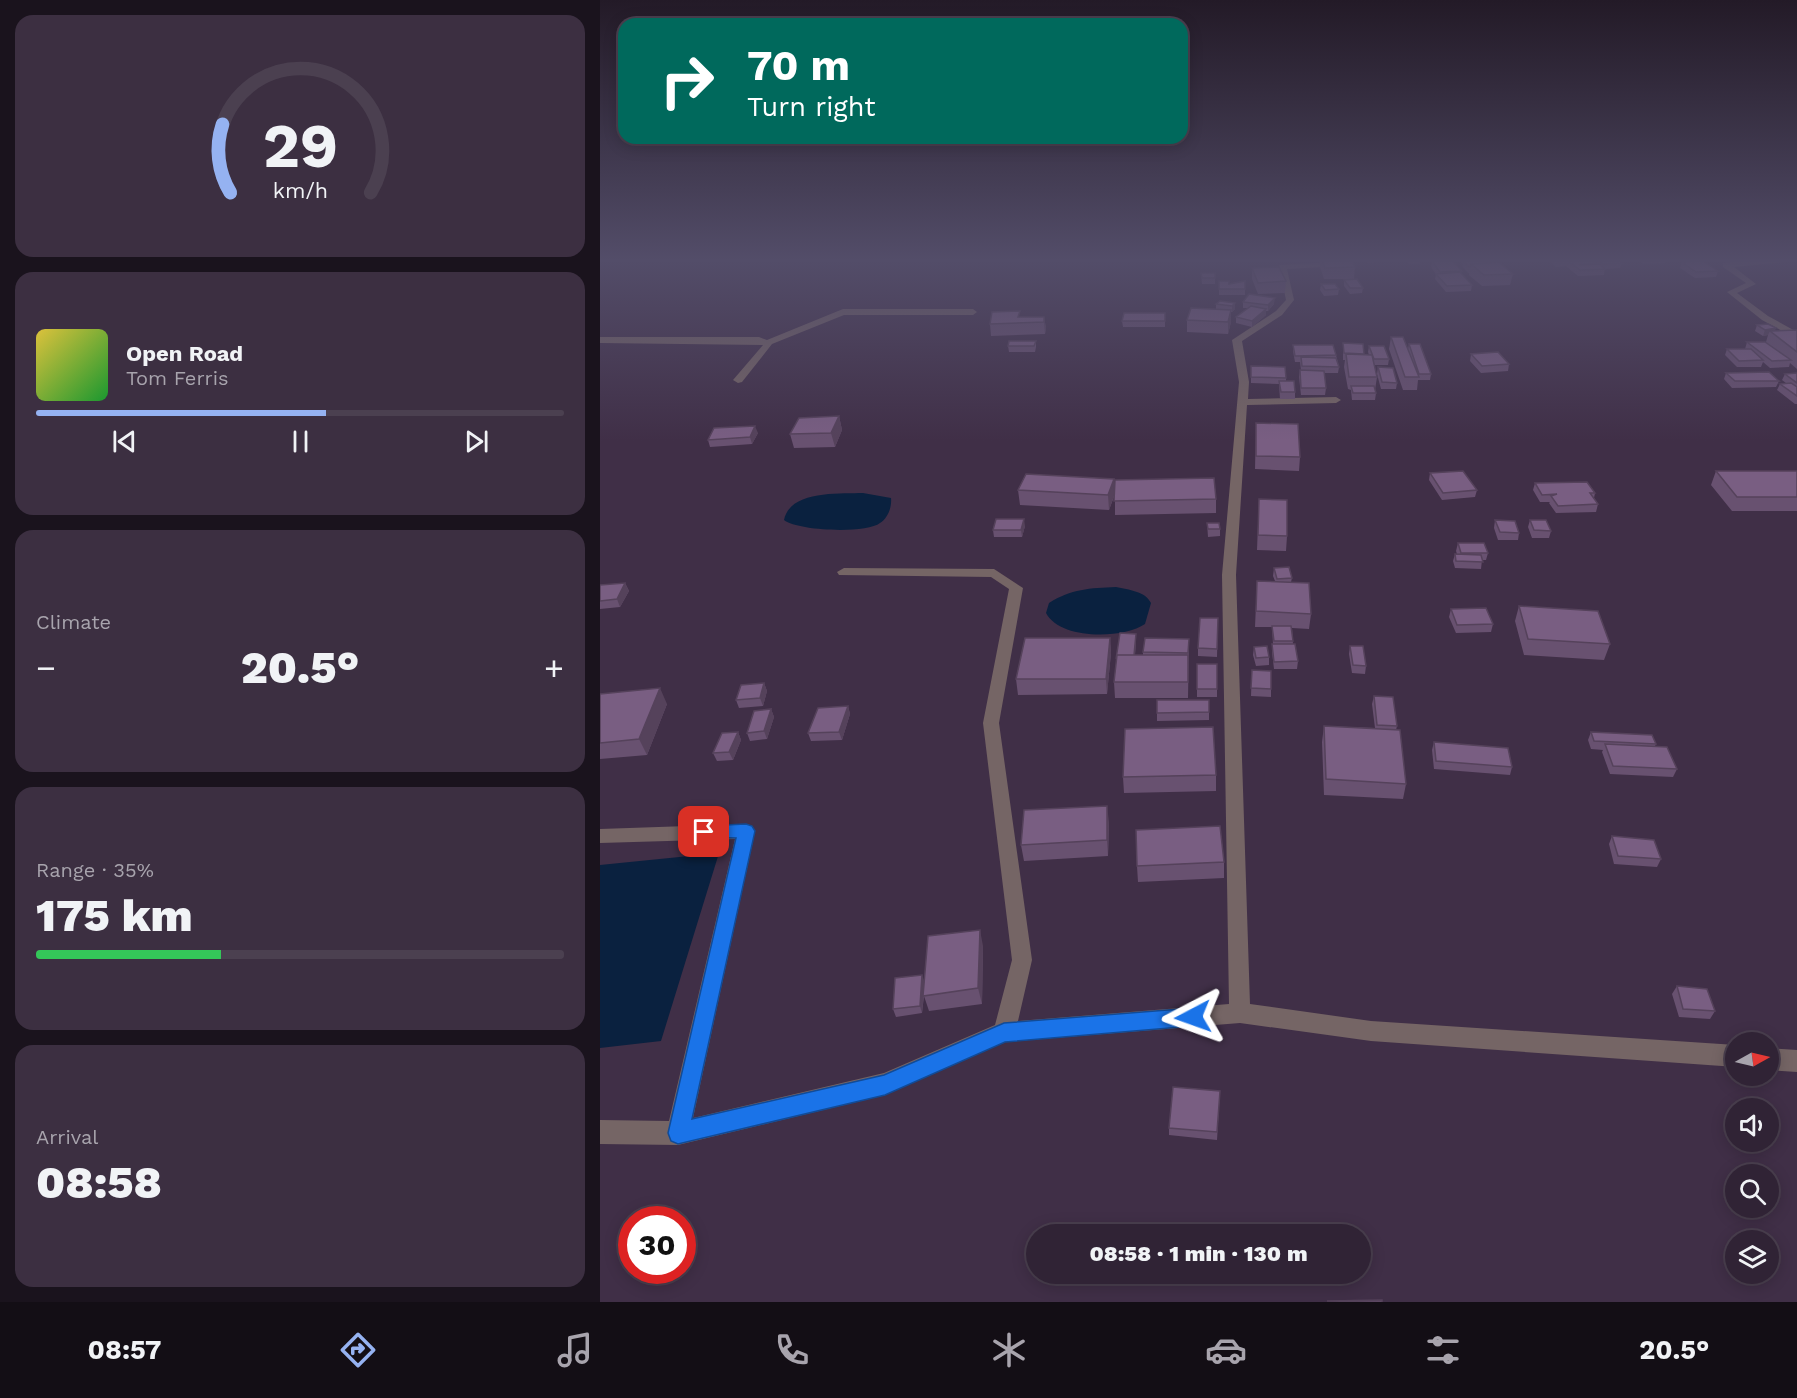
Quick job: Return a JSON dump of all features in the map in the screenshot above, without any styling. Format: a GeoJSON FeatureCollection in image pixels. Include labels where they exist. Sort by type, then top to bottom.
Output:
{"type":"FeatureCollection","features":[{"type":"Feature","properties":{"kind":"street"},"geometry":{"type":"LineString","coordinates":[[600,340],[759,340],[767,343],[824,320]]}},
{"type":"Feature","properties":{"kind":"street"},"geometry":{"type":"LineString","coordinates":[[1240,1013],[1229,575],[1244,382],[1238,340],[1269,320]]}},
{"type":"Feature","properties":{"kind":"street"},"geometry":{"type":"LineString","coordinates":[[1768,320],[1797,336]]}},
{"type":"Feature","properties":{"kind":"street"},"geometry":{"type":"LineString","coordinates":[[738,380],[768,346],[767,343]]}},
{"type":"Feature","properties":{"kind":"street"},"geometry":{"type":"LineString","coordinates":[[1242,402],[1336,400]]}},
{"type":"Feature","properties":{"kind":"street"},"geometry":{"type":"LineString","coordinates":[[844,572],[994,573],[1016,588],[991,723],[1022,960],[1004,1032]]}},
{"type":"Feature","properties":{"kind":"street"},"geometry":{"type":"LineString","coordinates":[[600,836],[746,831],[678,1133]]}},
{"type":"Feature","properties":{"kind":"street"},"geometry":{"type":"LineString","coordinates":[[600,1132],[678,1133],[885,1084],[1004,1032],[1240,1013],[1371,1030],[1725,1055]]}},
{"type":"Feature","properties":{"kind":"street"},"geometry":{"type":"LineString","coordinates":[[1779,1060],[1797,1061]]}},
{"type":"Feature","properties":{"kind":"water"},"geometry":{"type":"Polygon","coordinates":[[[863,493],[891,498],[890,509],[880,523],[861,529],[832,530],[803,527],[784,520],[788,510],[805,499],[829,494],[863,493]]]}},
{"type":"Feature","properties":{"kind":"water"},"geometry":{"type":"Polygon","coordinates":[[[1116,587],[1136,592],[1148,599],[1151,603],[1145,624],[1122,632],[1092,634],[1064,628],[1053,622],[1046,613],[1049,603],[1073,592],[1116,587]]]}},
{"type":"Feature","properties":{"kind":"water"},"geometry":{"type":"Polygon","coordinates":[[[719,853],[661,1041],[600,1048],[600,865],[719,853]]]}},
{"type":"Feature","properties":{"kind":"building"},"geometry":{"type":"Polygon","coordinates":[[[991,320],[1044,320],[1044,322],[990,324],[991,320]]]}},
{"type":"Feature","properties":{"kind":"building"},"geometry":{"type":"Polygon","coordinates":[[[1122,320],[1165,320],[1165,321],[1122,320]]]}},
{"type":"Feature","properties":{"kind":"building"},"geometry":{"type":"Polygon","coordinates":[[[1187,320],[1229,320],[1228,322],[1187,320]]]}},
{"type":"Feature","properties":{"kind":"building"},"geometry":{"type":"Polygon","coordinates":[[[1768,324],[1776,328],[1765,330],[1757,325],[1768,324]]]}},
{"type":"Feature","properties":{"kind":"building"},"geometry":{"type":"Polygon","coordinates":[[[1797,330],[1797,352],[1770,331],[1797,330]]]}},
{"type":"Feature","properties":{"kind":"building"},"geometry":{"type":"Polygon","coordinates":[[[1391,337],[1403,337],[1419,377],[1405,377],[1391,337]]]}},
{"type":"Feature","properties":{"kind":"building"},"geometry":{"type":"Polygon","coordinates":[[[1009,341],[1036,341],[1034,346],[1008,346],[1009,341]]]}},
{"type":"Feature","properties":{"kind":"building"},"geometry":{"type":"Polygon","coordinates":[[[1747,342],[1765,342],[1791,360],[1772,361],[1747,342]]]}},
{"type":"Feature","properties":{"kind":"building"},"geometry":{"type":"Polygon","coordinates":[[[1343,343],[1363,344],[1364,354],[1344,353],[1343,343]]]}},
{"type":"Feature","properties":{"kind":"building"},"geometry":{"type":"Polygon","coordinates":[[[1409,344],[1420,344],[1431,374],[1419,374],[1409,344]]]}},
{"type":"Feature","properties":{"kind":"building"},"geometry":{"type":"Polygon","coordinates":[[[1293,345],[1333,345],[1336,355],[1295,356],[1293,345]]]}},
{"type":"Feature","properties":{"kind":"building"},"geometry":{"type":"Polygon","coordinates":[[[1369,346],[1384,346],[1389,359],[1374,359],[1369,346]]]}},
{"type":"Feature","properties":{"kind":"building"},"geometry":{"type":"Polygon","coordinates":[[[1727,349],[1751,349],[1763,360],[1739,361],[1727,349]]]}},
{"type":"Feature","properties":{"kind":"building"},"geometry":{"type":"Polygon","coordinates":[[[1498,352],[1509,364],[1482,366],[1471,354],[1498,352]]]}},
{"type":"Feature","properties":{"kind":"building"},"geometry":{"type":"Polygon","coordinates":[[[1346,354],[1372,355],[1377,377],[1349,377],[1346,354]]]}},
{"type":"Feature","properties":{"kind":"building"},"geometry":{"type":"Polygon","coordinates":[[[1301,357],[1336,358],[1339,367],[1302,366],[1301,357]]]}},
{"type":"Feature","properties":{"kind":"building"},"geometry":{"type":"Polygon","coordinates":[[[1251,366],[1285,367],[1286,378],[1251,377],[1251,366]]]}},
{"type":"Feature","properties":{"kind":"building"},"geometry":{"type":"Polygon","coordinates":[[[1378,367],[1393,368],[1397,383],[1382,382],[1378,367]]]}},
{"type":"Feature","properties":{"kind":"building"},"geometry":{"type":"Polygon","coordinates":[[[1300,370],[1324,371],[1326,388],[1301,388],[1300,370]]]}},
{"type":"Feature","properties":{"kind":"building"},"geometry":{"type":"Polygon","coordinates":[[[1769,372],[1779,381],[1735,381],[1726,373],[1769,372]]]}},
{"type":"Feature","properties":{"kind":"building"},"geometry":{"type":"Polygon","coordinates":[[[1797,373],[1797,383],[1785,374],[1797,373]]]}},
{"type":"Feature","properties":{"kind":"building"},"geometry":{"type":"Polygon","coordinates":[[[1279,381],[1294,381],[1295,392],[1281,392],[1279,381]]]}},
{"type":"Feature","properties":{"kind":"building"},"geometry":{"type":"Polygon","coordinates":[[[1791,383],[1797,387],[1797,396],[1780,384],[1791,383]]]}},
{"type":"Feature","properties":{"kind":"building"},"geometry":{"type":"Polygon","coordinates":[[[1351,386],[1374,386],[1376,393],[1353,393],[1351,386]]]}},
{"type":"Feature","properties":{"kind":"building"},"geometry":{"type":"Polygon","coordinates":[[[839,416],[831,433],[790,434],[799,418],[839,416]]]}},
{"type":"Feature","properties":{"kind":"building"},"geometry":{"type":"Polygon","coordinates":[[[1256,423],[1298,424],[1300,457],[1256,456],[1256,423]]]}},
{"type":"Feature","properties":{"kind":"building"},"geometry":{"type":"Polygon","coordinates":[[[755,426],[750,437],[708,440],[714,428],[755,426]]]}},
{"type":"Feature","properties":{"kind":"building"},"geometry":{"type":"Polygon","coordinates":[[[1463,471],[1477,490],[1443,493],[1430,473],[1463,471]]]}},
{"type":"Feature","properties":{"kind":"building"},"geometry":{"type":"Polygon","coordinates":[[[1716,471],[1797,471],[1797,497],[1737,497],[1716,471]]]}},
{"type":"Feature","properties":{"kind":"building"},"geometry":{"type":"Polygon","coordinates":[[[1026,474],[1114,479],[1108,495],[1018,490],[1026,474]]]}},
{"type":"Feature","properties":{"kind":"building"},"geometry":{"type":"Polygon","coordinates":[[[1214,478],[1216,499],[1114,501],[1115,480],[1214,478]]]}},
{"type":"Feature","properties":{"kind":"building"},"geometry":{"type":"Polygon","coordinates":[[[1587,482],[1595,493],[1590,493],[1598,504],[1558,506],[1551,496],[1557,494],[1542,495],[1535,483],[1587,482]]]}},
{"type":"Feature","properties":{"kind":"building"},"geometry":{"type":"Polygon","coordinates":[[[1259,499],[1287,500],[1287,536],[1258,535],[1259,499]]]}},
{"type":"Feature","properties":{"kind":"building"},"geometry":{"type":"Polygon","coordinates":[[[996,519],[1024,519],[1021,530],[993,530],[996,519]]]}},
{"type":"Feature","properties":{"kind":"building"},"geometry":{"type":"Polygon","coordinates":[[[1495,520],[1515,521],[1519,533],[1500,532],[1495,520]]]}},
{"type":"Feature","properties":{"kind":"building"},"geometry":{"type":"Polygon","coordinates":[[[1530,520],[1546,520],[1551,531],[1534,530],[1530,520]]]}},
{"type":"Feature","properties":{"kind":"building"},"geometry":{"type":"Polygon","coordinates":[[[1207,523],[1219,523],[1220,529],[1208,529],[1207,523]]]}},
{"type":"Feature","properties":{"kind":"building"},"geometry":{"type":"Polygon","coordinates":[[[1458,543],[1484,543],[1488,553],[1461,553],[1458,543]]]}},
{"type":"Feature","properties":{"kind":"building"},"geometry":{"type":"Polygon","coordinates":[[[1455,554],[1481,555],[1483,562],[1456,561],[1455,554]]]}},
{"type":"Feature","properties":{"kind":"building"},"geometry":{"type":"Polygon","coordinates":[[[1289,567],[1292,578],[1277,579],[1274,568],[1289,567]]]}},
{"type":"Feature","properties":{"kind":"building"},"geometry":{"type":"Polygon","coordinates":[[[1257,581],[1309,583],[1311,614],[1256,611],[1257,581]]]}},
{"type":"Feature","properties":{"kind":"building"},"geometry":{"type":"Polygon","coordinates":[[[625,583],[617,599],[600,601],[600,585],[625,583]]]}},
{"type":"Feature","properties":{"kind":"building"},"geometry":{"type":"Polygon","coordinates":[[[1519,606],[1598,611],[1610,644],[1528,639],[1519,606]]]}},
{"type":"Feature","properties":{"kind":"building"},"geometry":{"type":"Polygon","coordinates":[[[1486,608],[1493,624],[1457,625],[1451,609],[1486,608]]]}},
{"type":"Feature","properties":{"kind":"building"},"geometry":{"type":"Polygon","coordinates":[[[1200,618],[1218,618],[1217,649],[1198,648],[1200,618]]]}},
{"type":"Feature","properties":{"kind":"building"},"geometry":{"type":"Polygon","coordinates":[[[1272,626],[1291,626],[1293,641],[1274,641],[1272,626]]]}},
{"type":"Feature","properties":{"kind":"building"},"geometry":{"type":"Polygon","coordinates":[[[1120,633],[1136,634],[1134,655],[1117,655],[1116,659],[1120,633]]]}},
{"type":"Feature","properties":{"kind":"building"},"geometry":{"type":"Polygon","coordinates":[[[1025,638],[1110,638],[1106,679],[1016,679],[1025,638]]]}},
{"type":"Feature","properties":{"kind":"building"},"geometry":{"type":"Polygon","coordinates":[[[1145,638],[1189,639],[1188,653],[1143,652],[1145,638]]]}},
{"type":"Feature","properties":{"kind":"building"},"geometry":{"type":"Polygon","coordinates":[[[1272,644],[1295,644],[1298,661],[1274,662],[1272,644]]]}},
{"type":"Feature","properties":{"kind":"building"},"geometry":{"type":"Polygon","coordinates":[[[1267,646],[1269,657],[1256,658],[1254,647],[1267,646]]]}},
{"type":"Feature","properties":{"kind":"building"},"geometry":{"type":"Polygon","coordinates":[[[1350,646],[1363,646],[1366,666],[1353,665],[1350,646]]]}},
{"type":"Feature","properties":{"kind":"building"},"geometry":{"type":"Polygon","coordinates":[[[1117,655],[1188,655],[1188,682],[1114,682],[1117,655]]]}},
{"type":"Feature","properties":{"kind":"building"},"geometry":{"type":"Polygon","coordinates":[[[1197,664],[1217,664],[1217,689],[1197,689],[1197,664]]]}},
{"type":"Feature","properties":{"kind":"building"},"geometry":{"type":"Polygon","coordinates":[[[1252,670],[1271,671],[1271,689],[1251,688],[1252,670]]]}},
{"type":"Feature","properties":{"kind":"building"},"geometry":{"type":"Polygon","coordinates":[[[764,683],[760,698],[736,700],[741,685],[764,683]]]}},
{"type":"Feature","properties":{"kind":"building"},"geometry":{"type":"Polygon","coordinates":[[[660,688],[639,739],[600,743],[600,694],[660,688]]]}},
{"type":"Feature","properties":{"kind":"building"},"geometry":{"type":"Polygon","coordinates":[[[1374,696],[1393,697],[1397,726],[1377,725],[1374,696]]]}},
{"type":"Feature","properties":{"kind":"building"},"geometry":{"type":"Polygon","coordinates":[[[1157,700],[1209,700],[1209,712],[1157,713],[1157,700]]]}},
{"type":"Feature","properties":{"kind":"building"},"geometry":{"type":"Polygon","coordinates":[[[848,706],[839,732],[808,733],[818,708],[848,706]]]}},
{"type":"Feature","properties":{"kind":"building"},"geometry":{"type":"Polygon","coordinates":[[[771,709],[764,731],[747,733],[754,711],[771,709]]]}},
{"type":"Feature","properties":{"kind":"building"},"geometry":{"type":"Polygon","coordinates":[[[1324,726],[1400,730],[1406,784],[1326,779],[1324,726]]]}},
{"type":"Feature","properties":{"kind":"building"},"geometry":{"type":"Polygon","coordinates":[[[1213,727],[1216,775],[1123,777],[1125,729],[1213,727]]]}},
{"type":"Feature","properties":{"kind":"building"},"geometry":{"type":"Polygon","coordinates":[[[738,732],[729,752],[713,753],[722,733],[738,732]]]}},
{"type":"Feature","properties":{"kind":"building"},"geometry":{"type":"Polygon","coordinates":[[[1591,732],[1652,735],[1656,744],[1594,741],[1591,732]]]}},
{"type":"Feature","properties":{"kind":"building"},"geometry":{"type":"Polygon","coordinates":[[[1434,742],[1508,748],[1512,767],[1436,761],[1434,742]]]}},
{"type":"Feature","properties":{"kind":"building"},"geometry":{"type":"Polygon","coordinates":[[[1605,744],[1667,747],[1677,769],[1613,766],[1605,744]]]}},
{"type":"Feature","properties":{"kind":"building"},"geometry":{"type":"Polygon","coordinates":[[[1107,806],[1107,840],[1021,845],[1024,810],[1107,806]]]}},
{"type":"Feature","properties":{"kind":"building"},"geometry":{"type":"Polygon","coordinates":[[[1220,826],[1224,862],[1137,866],[1136,830],[1220,826]]]}},
{"type":"Feature","properties":{"kind":"building"},"geometry":{"type":"Polygon","coordinates":[[[1612,836],[1654,840],[1661,859],[1618,856],[1612,836]]]}},
{"type":"Feature","properties":{"kind":"building"},"geometry":{"type":"Polygon","coordinates":[[[980,930],[978,988],[923,996],[928,936],[980,930]]]}},
{"type":"Feature","properties":{"kind":"building"},"geometry":{"type":"Polygon","coordinates":[[[922,975],[920,1006],[893,1009],[895,978],[922,975]]]}},
{"type":"Feature","properties":{"kind":"building"},"geometry":{"type":"Polygon","coordinates":[[[1677,986],[1707,989],[1715,1011],[1683,1009],[1677,986]]]}},
{"type":"Feature","properties":{"kind":"building"},"geometry":{"type":"Polygon","coordinates":[[[1173,1087],[1220,1091],[1217,1132],[1169,1128],[1173,1087]]]}},
{"type":"Feature","properties":{"kind":"building"},"geometry":{"type":"Polygon","coordinates":[[[1382,1300],[1382,1302],[1327,1301],[1382,1300]]]}},
{"type":"Feature","properties":{"kind":"route"},"geometry":{"type":"LineString","coordinates":[[704,832],[746,831],[678,1133],[885,1084],[1004,1032],[1193,1017]]}}]}
